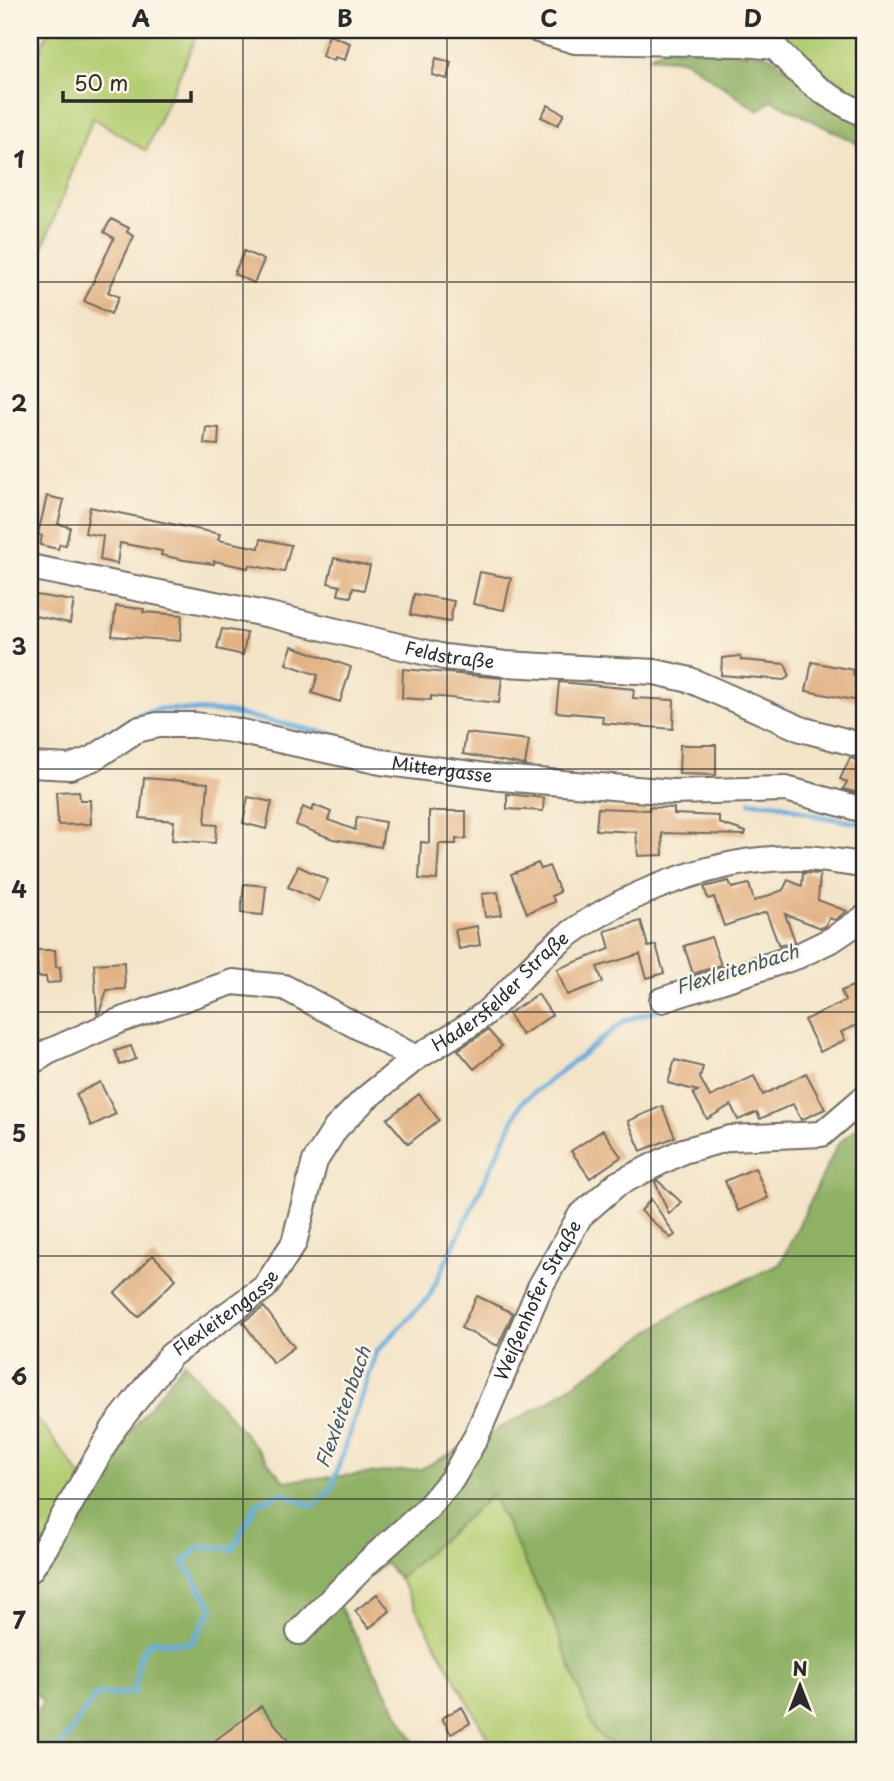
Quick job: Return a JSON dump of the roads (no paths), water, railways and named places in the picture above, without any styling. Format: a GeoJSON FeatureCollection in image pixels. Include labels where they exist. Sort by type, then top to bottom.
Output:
{"type":"FeatureCollection","features":[{"type":"Feature","properties":{"kind":"street"},"geometry":{"type":"LineString","coordinates":[[538,30],[575,41],[752,44],[776,39],[797,73],[823,93],[864,114]]}},
{"type":"Feature","properties":{"kind":"street","name":"Feldstraße"},"geometry":{"type":"LineString","coordinates":[[30,567],[270,615],[444,657],[506,664],[655,672],[691,680],[801,729],[864,746]]}},
{"type":"Feature","properties":{"kind":"street","name":"Mittergasse"},"geometry":{"type":"LineString","coordinates":[[30,765],[70,767],[94,758],[136,730],[158,724],[195,725],[246,733],[381,762],[475,774],[673,792],[786,789],[864,810]]}},
{"type":"Feature","properties":{"kind":"street","name":"Hadersfelder Straße"},"geometry":{"type":"LineString","coordinates":[[36,1053],[121,1020],[233,982],[284,987],[416,1058],[483,1015],[555,945],[606,910],[663,884],[735,864],[768,859],[802,858],[864,864]]}},
{"type":"Feature","properties":{"kind":"street"},"geometry":{"type":"LineString","coordinates":[[662,1000],[798,956],[833,939],[864,918]]}},
{"type":"Feature","properties":{"kind":"street","name":"Flexleitengasse"},"geometry":{"type":"LineString","coordinates":[[30,1570],[114,1429],[171,1355],[265,1287],[295,1243],[315,1161],[336,1128],[366,1098],[416,1058]]}},
{"type":"Feature","properties":{"kind":"street","name":"Weißenhofer Straße"},"geometry":{"type":"LineString","coordinates":[[299,1632],[369,1561],[425,1511],[452,1479],[476,1437],[540,1287],[580,1216],[617,1184],[683,1151],[730,1138],[822,1134],[864,1098]]}},
{"type":"Feature","properties":{"kind":"waterway"},"geometry":{"type":"LineString","coordinates":[[81,751],[137,716],[159,709],[226,712],[340,736]]}},
{"type":"Feature","properties":{"kind":"waterway"},"geometry":{"type":"LineString","coordinates":[[750,802],[776,803],[818,816],[864,824]]}},
{"type":"Feature","properties":{"kind":"waterway","name":"Flexleitenbach"},"geometry":{"type":"LineString","coordinates":[[57,1751],[96,1695],[134,1693],[140,1655],[151,1641],[191,1644],[213,1608],[183,1562],[202,1546],[233,1549],[256,1504],[282,1493],[313,1507],[331,1489],[377,1351],[429,1297],[522,1102],[626,1020],[661,1009]]}}]}
